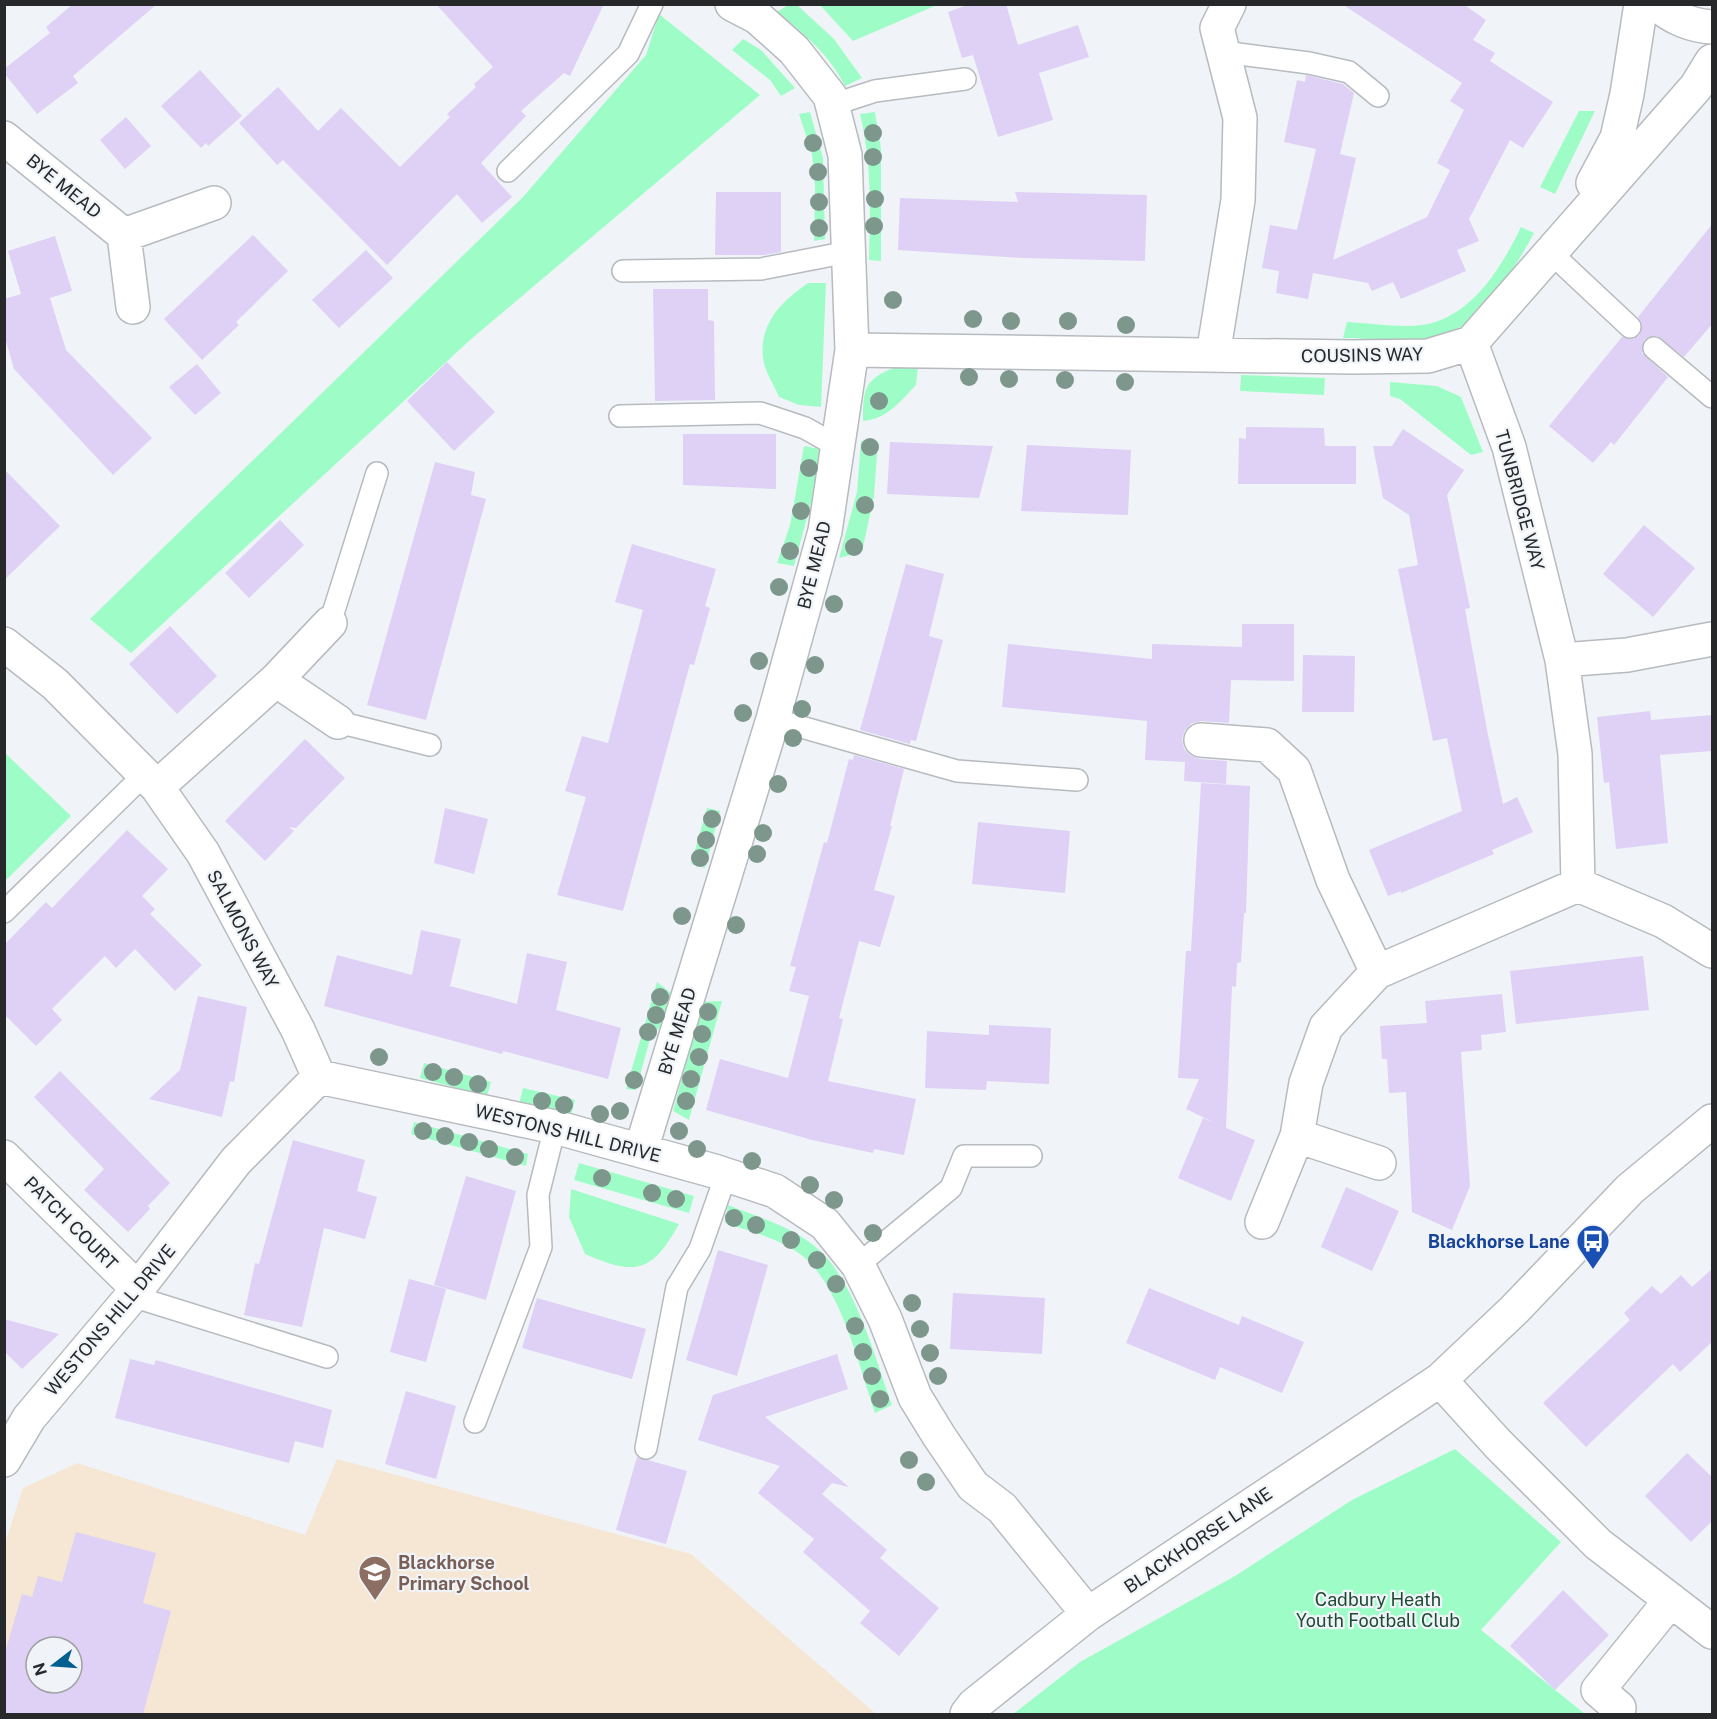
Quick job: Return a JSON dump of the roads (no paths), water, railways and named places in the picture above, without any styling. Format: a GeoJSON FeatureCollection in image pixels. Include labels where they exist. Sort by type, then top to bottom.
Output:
{"type":"FeatureCollection","features":[{"type":"Feature","properties":{"kind":"street","name":"BYE MEAD"},"geometry":{"type":"LineString","coordinates":[[641,1150],[773,719],[825,531],[852,350],[845,155],[830,96],[794,50],[757,17],[732,4]]}},
{"type":"Feature","properties":{"kind":"street"},"geometry":{"type":"LineString","coordinates":[[1213,355],[1238,188],[1240,118],[1217,28],[1229,4]]}},
{"type":"Feature","properties":{"kind":"street"},"geometry":{"type":"LineString","coordinates":[[1558,242],[1617,138],[1627,94],[1641,4]]}},
{"type":"Feature","properties":{"kind":"street"},"geometry":{"type":"LineString","coordinates":[[1657,4],[1666,12],[1698,26],[1713,27]]}},
{"type":"Feature","properties":{"kind":"street"},"geometry":{"type":"LineString","coordinates":[[1471,343],[1696,87],[1713,61]]}},
{"type":"Feature","properties":{"kind":"street","name":"BYE MEAD"},"geometry":{"type":"LineString","coordinates":[[4,138],[124,235]]}},
{"type":"Feature","properties":{"kind":"street"},"geometry":{"type":"LineString","coordinates":[[133,307],[124,235],[214,203]]}},
{"type":"Feature","properties":{"kind":"street","name":"COUSINS WAY"},"geometry":{"type":"LineString","coordinates":[[852,350],[1428,356],[1471,343]]}},
{"type":"Feature","properties":{"kind":"street","name":"TUNBRIDGE WAY"},"geometry":{"type":"LineString","coordinates":[[1471,343],[1509,447],[1562,660],[1575,754],[1578,885]]}},
{"type":"Feature","properties":{"kind":"street"},"geometry":{"type":"LineString","coordinates":[[151,781],[276,680],[330,623]]}},
{"type":"Feature","properties":{"kind":"street"},"geometry":{"type":"LineString","coordinates":[[1562,660],[1627,655],[1713,639]]}},
{"type":"Feature","properties":{"kind":"street","name":"SALMONS WAY"},"geometry":{"type":"LineString","coordinates":[[6,647],[55,684],[151,781],[203,854],[298,1030],[319,1077]]}},
{"type":"Feature","properties":{"kind":"street"},"geometry":{"type":"LineString","coordinates":[[276,680],[338,722]]}},
{"type":"Feature","properties":{"kind":"street"},"geometry":{"type":"LineString","coordinates":[[1201,740],[1267,745],[1294,770],[1334,880],[1377,972]]}},
{"type":"Feature","properties":{"kind":"street"},"geometry":{"type":"LineString","coordinates":[[1262,1222],[1297,1136],[1306,1083],[1326,1027],[1377,972],[1578,885],[1663,921],[1713,951]]}},
{"type":"Feature","properties":{"kind":"street","name":"WESTONS HILL DRIVE"},"geometry":{"type":"LineString","coordinates":[[4,1460],[28,1418],[135,1293],[236,1161],[319,1077],[555,1127],[641,1150],[775,1191],[825,1224],[858,1265],[885,1319],[915,1397],[939,1436],[973,1486],[1002,1508],[1088,1614]]}},
{"type":"Feature","properties":{"kind":"street","name":"BLACKHORSE LANE"},"geometry":{"type":"LineString","coordinates":[[967,1714],[1088,1614],[1440,1380],[1514,1310],[1630,1189],[1713,1121]]}},
{"type":"Feature","properties":{"kind":"street"},"geometry":{"type":"LineString","coordinates":[[1297,1136],[1379,1162]]}},
{"type":"Feature","properties":{"kind":"street","name":"PATCH COURT"},"geometry":{"type":"LineString","coordinates":[[4,1157],[135,1293]]}},
{"type":"Feature","properties":{"kind":"street"},"geometry":{"type":"LineString","coordinates":[[1440,1380],[1498,1444],[1598,1544],[1713,1632]]}},
{"type":"Feature","properties":{"kind":"street"},"geometry":{"type":"LineString","coordinates":[[1618,1708],[1598,1690],[1671,1600]]}},
{"type":"Feature","properties":{"kind":"lane"},"geometry":{"type":"LineString","coordinates":[[508,171],[628,54],[652,4]]}},
{"type":"Feature","properties":{"kind":"lane"},"geometry":{"type":"LineString","coordinates":[[1223,52],[1309,63],[1349,72],[1378,96]]}},
{"type":"Feature","properties":{"kind":"lane"},"geometry":{"type":"LineString","coordinates":[[832,105],[875,91],[965,79]]}},
{"type":"Feature","properties":{"kind":"lane"},"geometry":{"type":"LineString","coordinates":[[1558,242],[1630,327]]}},
{"type":"Feature","properties":{"kind":"lane"},"geometry":{"type":"LineString","coordinates":[[623,271],[761,269],[848,252]]}},
{"type":"Feature","properties":{"kind":"lane"},"geometry":{"type":"LineString","coordinates":[[1654,348],[1713,397]]}},
{"type":"Feature","properties":{"kind":"lane"},"geometry":{"type":"LineString","coordinates":[[620,416],[760,413],[805,428],[837,446]]}},
{"type":"Feature","properties":{"kind":"lane"},"geometry":{"type":"LineString","coordinates":[[330,623],[377,473]]}},
{"type":"Feature","properties":{"kind":"lane"},"geometry":{"type":"LineString","coordinates":[[773,719],[957,771],[1077,780]]}},
{"type":"Feature","properties":{"kind":"lane"},"geometry":{"type":"LineString","coordinates":[[338,722],[430,745]]}},
{"type":"Feature","properties":{"kind":"lane"},"geometry":{"type":"LineString","coordinates":[[4,912],[151,781]]}},
{"type":"Feature","properties":{"kind":"lane"},"geometry":{"type":"LineString","coordinates":[[475,1422],[541,1247],[538,1196],[555,1127]]}},
{"type":"Feature","properties":{"kind":"lane"},"geometry":{"type":"LineString","coordinates":[[858,1265],[951,1188],[964,1156],[1031,1156]]}},
{"type":"Feature","properties":{"kind":"lane"},"geometry":{"type":"LineString","coordinates":[[646,1448],[677,1287],[700,1249],[726,1175]]}},
{"type":"Feature","properties":{"kind":"lane"},"geometry":{"type":"LineString","coordinates":[[135,1293],[327,1357]]}},
{"type":"Feature","properties":{"kind":"place","name":"Blackhorse Lane"},"geometry":{"type":"Point","coordinates":[1593,1270]}},
{"type":"Feature","properties":{"kind":"place","name":"Blackhorse Primary School"},"geometry":{"type":"Point","coordinates":[375,1601]}},
{"type":"Feature","properties":{"kind":"park label","name":"Cadbury Heath Youth Football Club"},"geometry":{"type":"Point","coordinates":[1378,1609]}}]}
